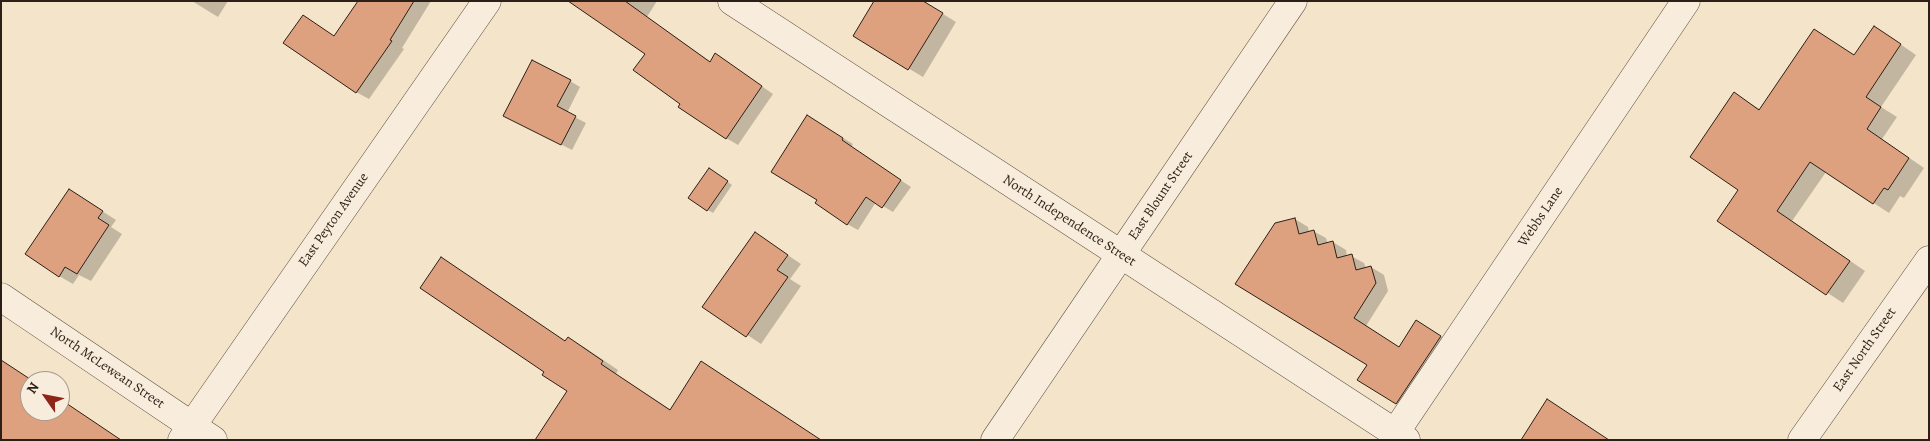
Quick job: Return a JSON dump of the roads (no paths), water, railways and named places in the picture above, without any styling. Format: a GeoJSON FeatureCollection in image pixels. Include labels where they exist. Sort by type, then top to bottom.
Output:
{"type":"FeatureCollection","features":[{"type":"Feature","properties":{"kind":"street","name":"East Peyton Avenue"},"geometry":{"type":"LineString","coordinates":[[195,435],[487,1]]}},
{"type":"Feature","properties":{"kind":"street","name":"North Independence Street"},"geometry":{"type":"LineString","coordinates":[[732,1],[1400,436]]}},
{"type":"Feature","properties":{"kind":"street","name":"East Blount Street"},"geometry":{"type":"LineString","coordinates":[[995,440],[1293,1]]}},
{"type":"Feature","properties":{"kind":"street","name":"Webbs Lane"},"geometry":{"type":"LineString","coordinates":[[1400,436],[1686,1]]}},
{"type":"Feature","properties":{"kind":"street","name":"East North Street"},"geometry":{"type":"LineString","coordinates":[[1802,440],[1929,260]]}},
{"type":"Feature","properties":{"kind":"street","name":"North McLewean Street"},"geometry":{"type":"LineString","coordinates":[[1,297],[195,435]]}}]}
